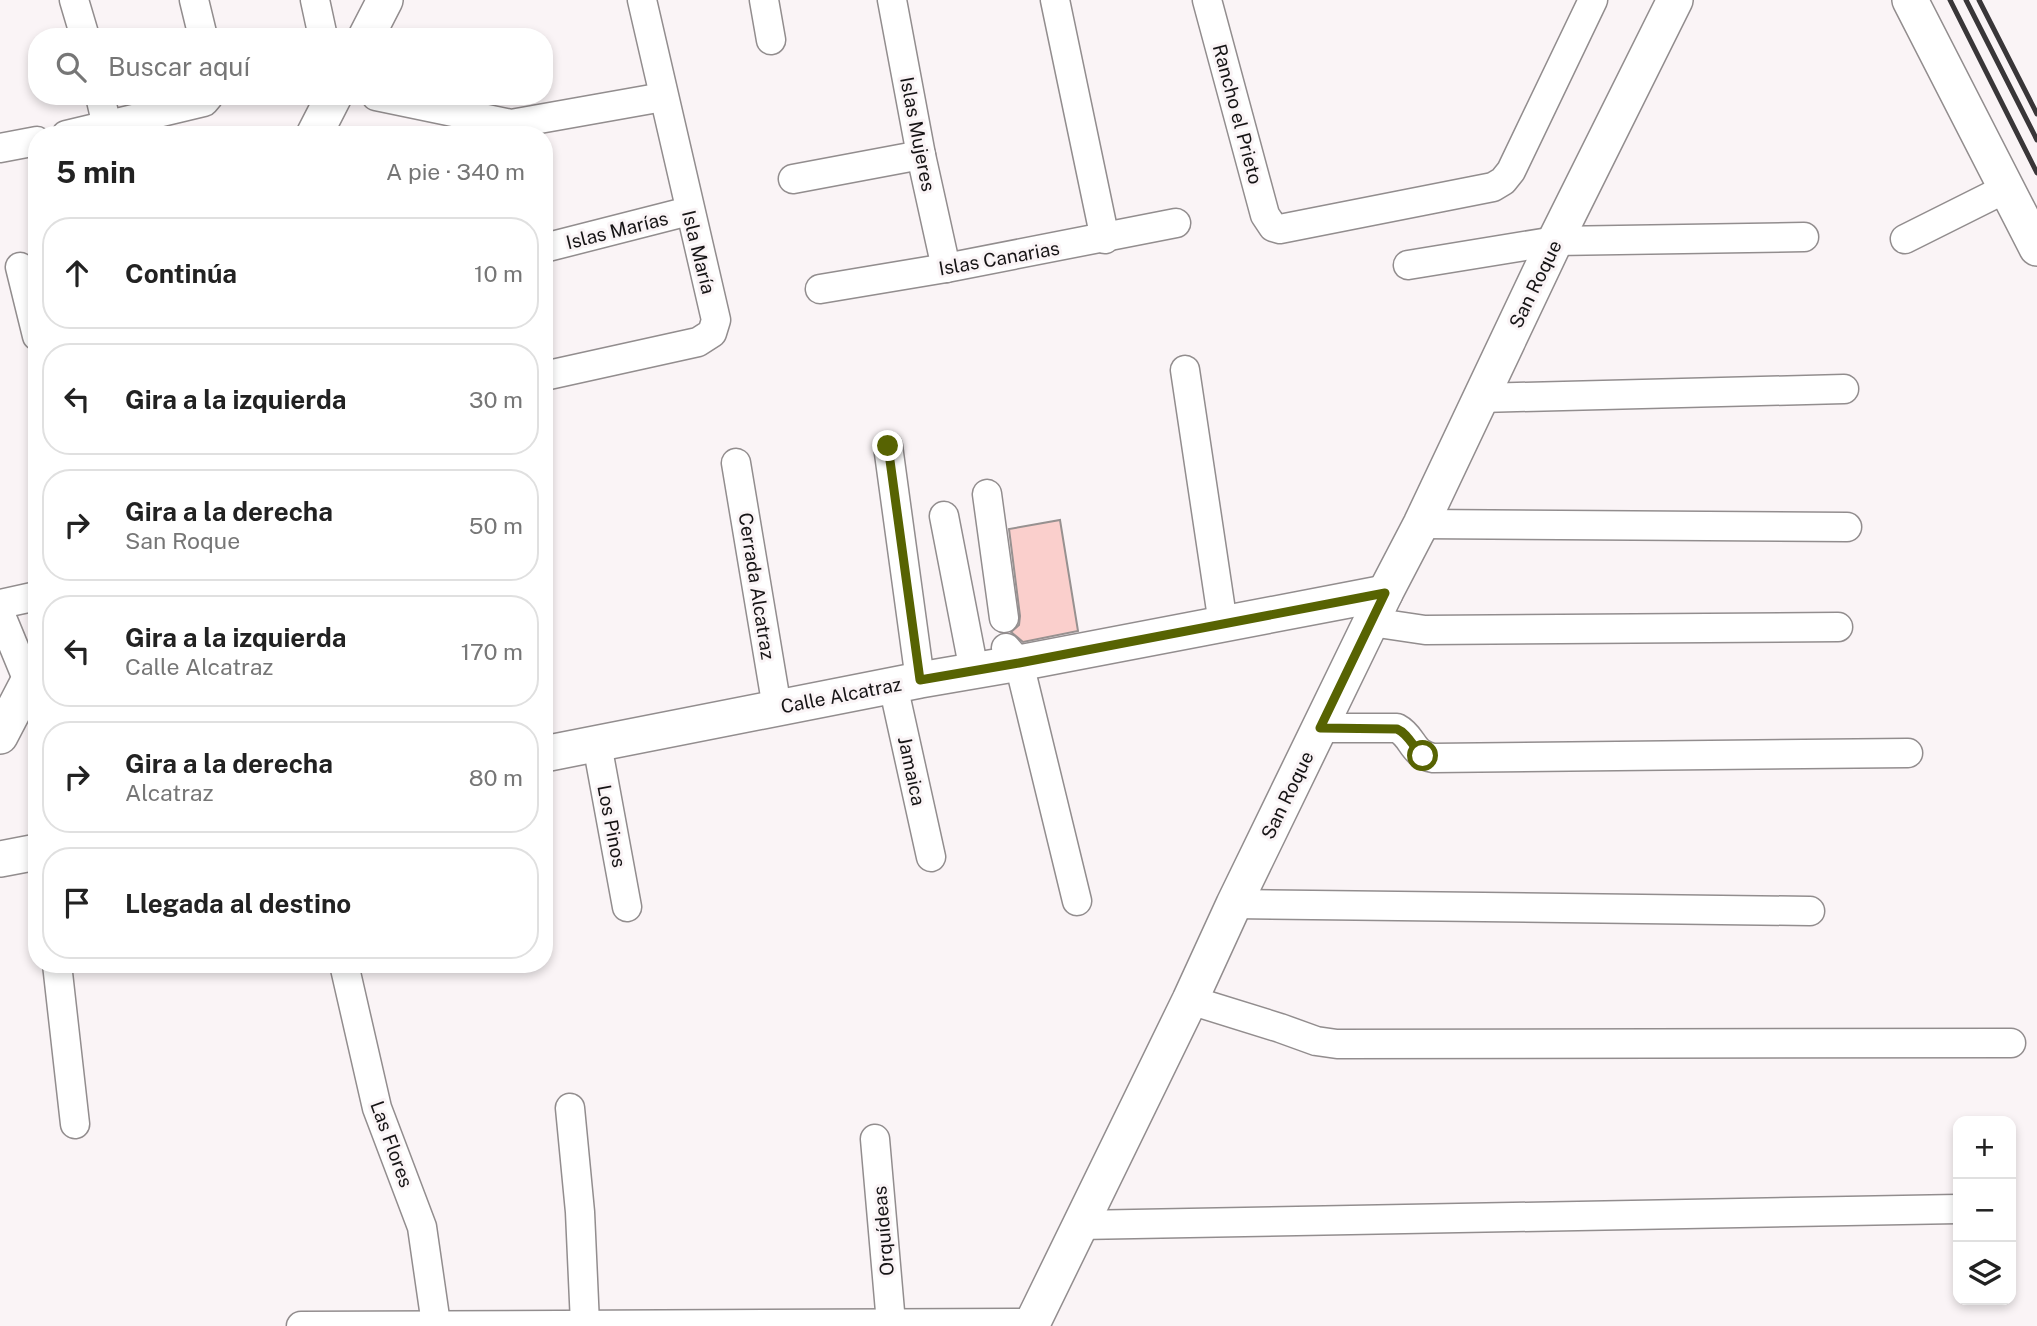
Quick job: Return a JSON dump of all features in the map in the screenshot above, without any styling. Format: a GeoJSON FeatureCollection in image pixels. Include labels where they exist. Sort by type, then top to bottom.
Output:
{"type":"FeatureCollection","features":[{"type":"Feature","properties":{"kind":"main road"},"geometry":{"type":"LineString","coordinates":[[371,28],[385,0]]}},
{"type":"Feature","properties":{"kind":"main road","name":"San Roque"},"geometry":{"type":"LineString","coordinates":[[1031,1324],[1421,523],[1555,241],[1675,0]]}},
{"type":"Feature","properties":{"kind":"main road"},"geometry":{"type":"LineString","coordinates":[[1910,0],[2037,248]]}},
{"type":"Feature","properties":{"kind":"main road"},"geometry":{"type":"LineString","coordinates":[[319,126],[329,105]]}},
{"type":"Feature","properties":{"kind":"main road","name":"Calle Alcatraz"},"geometry":{"type":"LineString","coordinates":[[553,752],[974,671],[1013,656],[1223,624],[1378,608]]}},
{"type":"Feature","properties":{"kind":"main road"},"geometry":{"type":"LineString","coordinates":[[0,736],[28,681]]}},
{"type":"Feature","properties":{"kind":"main road"},"geometry":{"type":"LineString","coordinates":[[0,859],[28,854]]}},
{"type":"Feature","properties":{"kind":"street"},"geometry":{"type":"LineString","coordinates":[[74,0],[82,28]]}},
{"type":"Feature","properties":{"kind":"street"},"geometry":{"type":"LineString","coordinates":[[194,0],[201,28]]}},
{"type":"Feature","properties":{"kind":"street"},"geometry":{"type":"LineString","coordinates":[[315,0],[321,28]]}},
{"type":"Feature","properties":{"kind":"street","name":"Isla María"},"geometry":{"type":"LineString","coordinates":[[553,374],[698,342],[712,332],[716,320],[642,0]]}},
{"type":"Feature","properties":{"kind":"street"},"geometry":{"type":"LineString","coordinates":[[764,0],[771,40]]}},
{"type":"Feature","properties":{"kind":"street","name":"Islas Mujeres"},"geometry":{"type":"LineString","coordinates":[[892,0],[920,155],[946,268]]}},
{"type":"Feature","properties":{"kind":"street"},"geometry":{"type":"LineString","coordinates":[[1055,0],[1105,239]]}},
{"type":"Feature","properties":{"kind":"street","name":"Rancho el Prieto"},"geometry":{"type":"LineString","coordinates":[[1208,0],[1265,215],[1273,226],[1287,229],[1493,187],[1503,181],[1511,171],[1593,0]]}},
{"type":"Feature","properties":{"kind":"street"},"geometry":{"type":"LineString","coordinates":[[419,105],[511,124],[663,97]]}},
{"type":"Feature","properties":{"kind":"street"},"geometry":{"type":"LineString","coordinates":[[102,105],[107,126],[192,105]]}},
{"type":"Feature","properties":{"kind":"street"},"geometry":{"type":"LineString","coordinates":[[0,148],[28,143]]}},
{"type":"Feature","properties":{"kind":"street"},"geometry":{"type":"LineString","coordinates":[[793,179],[920,155]]}},
{"type":"Feature","properties":{"kind":"street"},"geometry":{"type":"LineString","coordinates":[[1905,239],[2007,188]]}},
{"type":"Feature","properties":{"kind":"street","name":"Islas Marías"},"geometry":{"type":"LineString","coordinates":[[553,246],[689,211]]}},
{"type":"Feature","properties":{"kind":"street","name":"Islas Canarias"},"geometry":{"type":"LineString","coordinates":[[820,289],[1105,239],[1176,223]]}},
{"type":"Feature","properties":{"kind":"street"},"geometry":{"type":"LineString","coordinates":[[1408,265],[1555,241],[1804,237]]}},
{"type":"Feature","properties":{"kind":"street"},"geometry":{"type":"LineString","coordinates":[[19,267],[28,302]]}},
{"type":"Feature","properties":{"kind":"street"},"geometry":{"type":"LineString","coordinates":[[1185,370],[1223,624]]}},
{"type":"Feature","properties":{"kind":"street"},"geometry":{"type":"LineString","coordinates":[[1480,398],[1844,389]]}},
{"type":"Feature","properties":{"kind":"street","name":"Jamaica"},"geometry":{"type":"LineString","coordinates":[[888,446],[906,682],[931,857]]}},
{"type":"Feature","properties":{"kind":"street","name":"Cerrada Alcatraz"},"geometry":{"type":"LineString","coordinates":[[736,463],[777,708]]}},
{"type":"Feature","properties":{"kind":"street"},"geometry":{"type":"LineString","coordinates":[[987,494],[1004,618]]}},
{"type":"Feature","properties":{"kind":"street"},"geometry":{"type":"LineString","coordinates":[[944,516],[974,671]]}},
{"type":"Feature","properties":{"kind":"street"},"geometry":{"type":"LineString","coordinates":[[1421,523],[1847,527]]}},
{"type":"Feature","properties":{"kind":"street"},"geometry":{"type":"LineString","coordinates":[[0,604],[28,598]]}},
{"type":"Feature","properties":{"kind":"street"},"geometry":{"type":"LineString","coordinates":[[1378,608],[1425,629],[1838,627]]}},
{"type":"Feature","properties":{"kind":"street"},"geometry":{"type":"LineString","coordinates":[[0,613],[28,666]]}},
{"type":"Feature","properties":{"kind":"street"},"geometry":{"type":"LineString","coordinates":[[1013,656],[1077,901]]}},
{"type":"Feature","properties":{"kind":"street"},"geometry":{"type":"LineString","coordinates":[[1320,728],[1397,729],[1404,732],[1423,756],[1433,758],[1908,753]]}},
{"type":"Feature","properties":{"kind":"street","name":"Los Pinos"},"geometry":{"type":"LineString","coordinates":[[597,744],[627,907]]}},
{"type":"Feature","properties":{"kind":"street"},"geometry":{"type":"LineString","coordinates":[[1234,904],[1810,911]]}},
{"type":"Feature","properties":{"kind":"street"},"geometry":{"type":"LineString","coordinates":[[58,973],[75,1125]]}},
{"type":"Feature","properties":{"kind":"street","name":"Las Flores"},"geometry":{"type":"LineString","coordinates":[[346,973],[377,1108],[422,1227],[436,1324]]}},
{"type":"Feature","properties":{"kind":"street"},"geometry":{"type":"LineString","coordinates":[[1190,1000],[1316,1041],[1337,1044],[2011,1043]]}},
{"type":"Feature","properties":{"kind":"street"},"geometry":{"type":"LineString","coordinates":[[570,1108],[580,1212],[585,1324]]}},
{"type":"Feature","properties":{"kind":"street","name":"Orquídeas"},"geometry":{"type":"LineString","coordinates":[[875,1139],[891,1323]]}},
{"type":"Feature","properties":{"kind":"street"},"geometry":{"type":"LineString","coordinates":[[1079,1225],[1953,1209]]}},
{"type":"Feature","properties":{"kind":"street"},"geometry":{"type":"LineString","coordinates":[[301,1326],[1031,1324]]}},
{"type":"Feature","properties":{"kind":"building"},"geometry":{"type":"Polygon","coordinates":[[[1060,520],[1078,631],[1023,642],[1011,632],[1019,625],[1020,616],[1009,529],[1060,520]]]}},
{"type":"Feature","properties":{"kind":"railway"},"geometry":{"type":"LineString","coordinates":[[1950,0],[2037,173]]}},
{"type":"Feature","properties":{"kind":"railway"},"geometry":{"type":"LineString","coordinates":[[1966,0],[2037,140]]}},
{"type":"Feature","properties":{"kind":"railway"},"geometry":{"type":"LineString","coordinates":[[1979,0],[2037,114]]}},
{"type":"Feature","properties":{"kind":"route"},"geometry":{"type":"LineString","coordinates":[[888,446],[920,680],[1385,593],[1320,728],[1397,729],[1404,732],[1423,756]]}}]}
